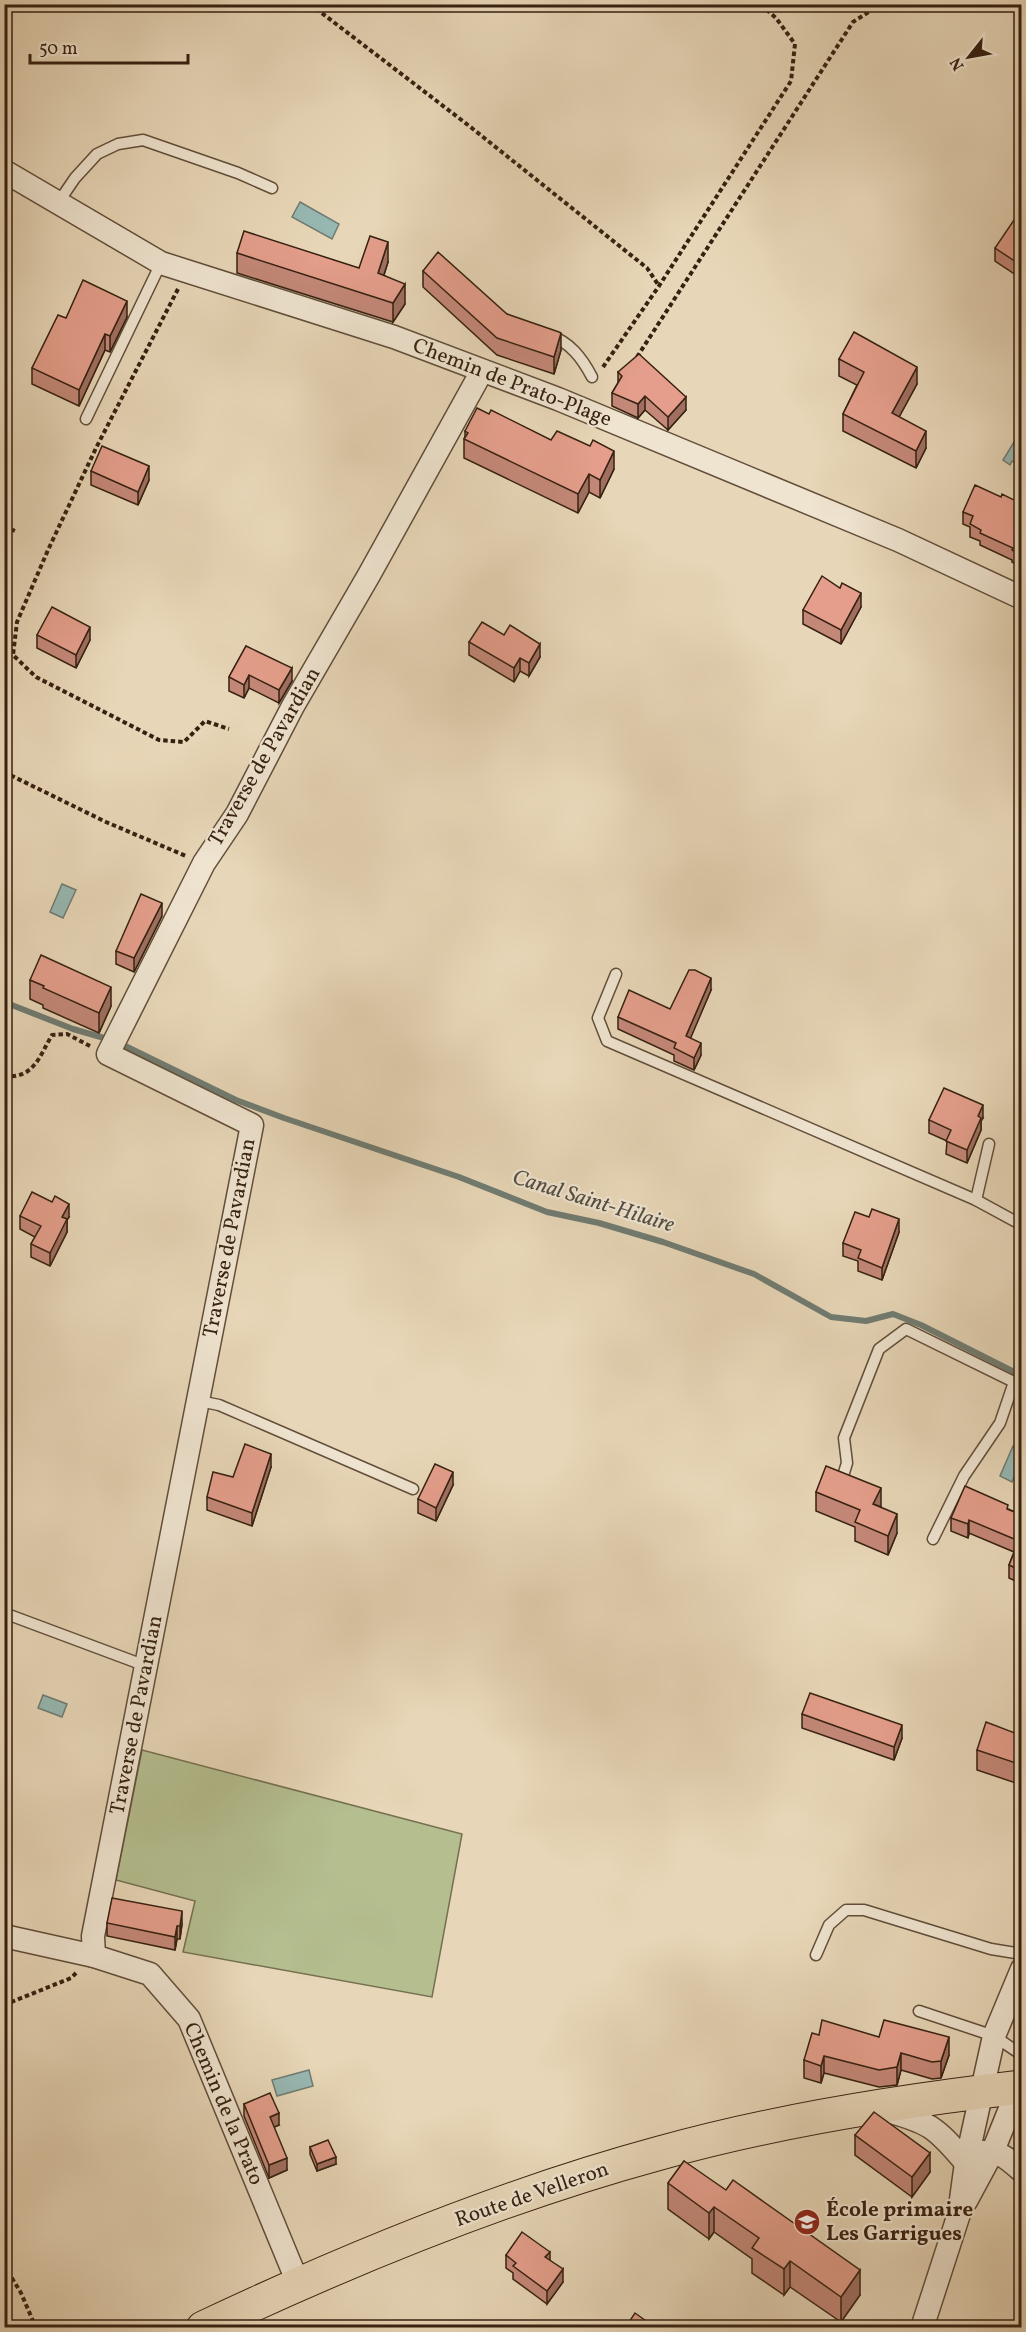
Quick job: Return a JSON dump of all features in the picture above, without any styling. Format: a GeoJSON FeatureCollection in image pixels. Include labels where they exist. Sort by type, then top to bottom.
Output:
{"type":"FeatureCollection","features":[{"type":"Feature","properties":{"kind":"main road","name":"Route de Velleron"},"geometry":{"type":"LineString","coordinates":[[203,2328],[298,2283],[469,2216],[649,2156],[729,2136],[874,2107],[1021,2085]]}},
{"type":"Feature","properties":{"kind":"street","name":"Chemin de Prato-Plage"},"geometry":{"type":"LineString","coordinates":[[4,171],[162,263],[394,338],[558,399],[898,540],[1022,598]]}},
{"type":"Feature","properties":{"kind":"street","name":"Traverse de Pavardian"},"geometry":{"type":"LineString","coordinates":[[94,1956],[93,1936],[252,1125],[108,1054],[204,863],[237,814],[292,706],[369,575],[482,370]]}},
{"type":"Feature","properties":{"kind":"street","name":"Chemin de la Prato"},"geometry":{"type":"LineString","coordinates":[[4,1936],[94,1956],[150,1974],[189,2019],[298,2283]]}},
{"type":"Feature","properties":{"kind":"street"},"geometry":{"type":"LineString","coordinates":[[922,2328],[959,2214],[968,2157],[994,2036],[1022,1969]]}},
{"type":"Feature","properties":{"kind":"street"},"geometry":{"type":"LineString","coordinates":[[959,2214],[993,2151],[1021,2085]]}},
{"type":"Feature","properties":{"kind":"street"},"geometry":{"type":"LineString","coordinates":[[874,2107],[917,2119],[937,2130],[968,2157]]}},
{"type":"Feature","properties":{"kind":"street"},"geometry":{"type":"LineString","coordinates":[[968,2157],[993,2151],[1008,2158],[1022,2171]]}},
{"type":"Feature","properties":{"kind":"lane"},"geometry":{"type":"LineString","coordinates":[[58,203],[75,178],[97,154],[118,144],[143,140],[238,173],[272,188]]}},
{"type":"Feature","properties":{"kind":"lane"},"geometry":{"type":"LineString","coordinates":[[86,419],[162,263]]}},
{"type":"Feature","properties":{"kind":"lane"},"geometry":{"type":"LineString","coordinates":[[536,331],[558,338],[581,357],[592,377]]}},
{"type":"Feature","properties":{"kind":"lane"},"geometry":{"type":"LineString","coordinates":[[616,974],[598,1018],[607,1041],[976,1200],[1022,1225]]}},
{"type":"Feature","properties":{"kind":"lane"},"geometry":{"type":"LineString","coordinates":[[976,1200],[989,1144]]}},
{"type":"Feature","properties":{"kind":"lane"},"geometry":{"type":"LineString","coordinates":[[842,1479],[847,1464],[844,1438],[879,1349],[906,1329],[1018,1384],[1000,1423],[964,1476],[933,1539]]}},
{"type":"Feature","properties":{"kind":"lane"},"geometry":{"type":"LineString","coordinates":[[199,1401],[219,1405],[413,1489]]}},
{"type":"Feature","properties":{"kind":"lane"},"geometry":{"type":"LineString","coordinates":[[4,1613],[147,1666]]}},
{"type":"Feature","properties":{"kind":"lane"},"geometry":{"type":"LineString","coordinates":[[816,1955],[830,1925],[846,1910],[864,1910],[991,1949],[1022,1954]]}},
{"type":"Feature","properties":{"kind":"lane"},"geometry":{"type":"LineString","coordinates":[[919,2011],[994,2036],[1022,2055]]}},
{"type":"Feature","properties":{"kind":"path"},"geometry":{"type":"LineString","coordinates":[[310,4],[468,124],[647,268],[659,286]]}},
{"type":"Feature","properties":{"kind":"path"},"geometry":{"type":"LineString","coordinates":[[592,377],[607,364],[791,81],[795,44],[776,18],[760,4]]}},
{"type":"Feature","properties":{"kind":"path"},"geometry":{"type":"LineString","coordinates":[[635,359],[853,22],[881,4]]}},
{"type":"Feature","properties":{"kind":"path"},"geometry":{"type":"LineString","coordinates":[[888,4],[939,10],[947,4]]}},
{"type":"Feature","properties":{"kind":"path"},"geometry":{"type":"LineString","coordinates":[[192,272],[177,290],[96,448],[48,550],[17,622],[14,655],[36,676],[159,740],[184,742],[205,721],[229,729]]}},
{"type":"Feature","properties":{"kind":"path"},"geometry":{"type":"LineString","coordinates":[[4,526],[17,532]]}},
{"type":"Feature","properties":{"kind":"path"},"geometry":{"type":"LineString","coordinates":[[4,772],[106,822],[204,863]]}},
{"type":"Feature","properties":{"kind":"path"},"geometry":{"type":"LineString","coordinates":[[4,1076],[17,1077],[32,1070],[52,1035],[67,1034],[108,1054]]}},
{"type":"Feature","properties":{"kind":"path"},"geometry":{"type":"LineString","coordinates":[[4,2005],[71,1978],[94,1956]]}},
{"type":"Feature","properties":{"kind":"path"},"geometry":{"type":"LineString","coordinates":[[4,2265],[21,2293],[36,2328]]}},
{"type":"Feature","properties":{"kind":"green space"},"geometry":{"type":"Polygon","coordinates":[[[142,1750],[462,1834],[432,1997],[183,1952],[195,1901],[116,1880],[142,1750]]]}},
{"type":"Feature","properties":{"kind":"water"},"geometry":{"type":"Polygon","coordinates":[[[300,202],[339,224],[332,239],[292,217],[300,202]]]}},
{"type":"Feature","properties":{"kind":"water"},"geometry":{"type":"Polygon","coordinates":[[[1014,442],[1021,447],[1021,467],[1012,461],[1010,465],[1003,460],[1014,442]]]}},
{"type":"Feature","properties":{"kind":"water"},"geometry":{"type":"Polygon","coordinates":[[[62,884],[76,890],[63,918],[50,912],[62,884]]]}},
{"type":"Feature","properties":{"kind":"water"},"geometry":{"type":"Polygon","coordinates":[[[1013,1446],[1021,1449],[1021,1460],[1012,1482],[1000,1476],[1013,1446]]]}},
{"type":"Feature","properties":{"kind":"water"},"geometry":{"type":"Polygon","coordinates":[[[43,1695],[67,1704],[62,1717],[38,1708],[43,1695]]]}},
{"type":"Feature","properties":{"kind":"water"},"geometry":{"type":"Polygon","coordinates":[[[309,2070],[313,2086],[277,2096],[272,2080],[309,2070]]]}},
{"type":"Feature","properties":{"kind":"building"},"geometry":{"type":"Polygon","coordinates":[[[1014,220],[1022,225],[1022,266],[995,248],[1014,220]]]}},
{"type":"Feature","properties":{"kind":"building"},"geometry":{"type":"Polygon","coordinates":[[[244,231],[359,268],[370,236],[388,242],[378,273],[405,284],[393,303],[237,253],[244,231]]]}},
{"type":"Feature","properties":{"kind":"building"},"geometry":{"type":"Polygon","coordinates":[[[438,252],[507,314],[561,333],[554,357],[497,338],[423,271],[438,252]]]}},
{"type":"Feature","properties":{"kind":"building"},"geometry":{"type":"Polygon","coordinates":[[[83,280],[127,301],[110,336],[105,334],[79,390],[32,368],[58,315],[66,318],[83,280]]]}},
{"type":"Feature","properties":{"kind":"building"},"geometry":{"type":"Polygon","coordinates":[[[854,332],[917,367],[892,413],[926,431],[916,451],[843,414],[864,372],[839,359],[854,332]]]}},
{"type":"Feature","properties":{"kind":"building"},"geometry":{"type":"Polygon","coordinates":[[[639,354],[686,397],[668,417],[645,396],[638,404],[612,393],[622,376],[618,372],[639,354]]]}},
{"type":"Feature","properties":{"kind":"building"},"geometry":{"type":"Polygon","coordinates":[[[477,408],[489,414],[491,410],[551,440],[557,431],[590,446],[593,440],[614,451],[600,480],[589,474],[578,494],[464,439],[468,433],[465,431],[477,408]]]}},
{"type":"Feature","properties":{"kind":"building"},"geometry":{"type":"Polygon","coordinates":[[[102,446],[149,466],[138,492],[91,471],[102,446]]]}},
{"type":"Feature","properties":{"kind":"building"},"geometry":{"type":"Polygon","coordinates":[[[975,485],[1022,504],[1022,515],[1015,529],[1022,533],[1022,556],[1012,550],[1013,548],[980,533],[981,530],[970,524],[973,516],[963,512],[975,485]]]}},
{"type":"Feature","properties":{"kind":"building"},"geometry":{"type":"Polygon","coordinates":[[[822,576],[840,588],[842,583],[861,593],[841,630],[803,610],[822,576]]]}},
{"type":"Feature","properties":{"kind":"building"},"geometry":{"type":"Polygon","coordinates":[[[52,607],[90,627],[76,655],[37,635],[52,607]]]}},
{"type":"Feature","properties":{"kind":"building"},"geometry":{"type":"Polygon","coordinates":[[[482,622],[504,635],[510,625],[540,644],[529,663],[520,658],[514,668],[469,642],[482,622]]]}},
{"type":"Feature","properties":{"kind":"building"},"geometry":{"type":"Polygon","coordinates":[[[246,646],[292,668],[279,690],[249,675],[244,685],[229,677],[246,646]]]}},
{"type":"Feature","properties":{"kind":"building"},"geometry":{"type":"Polygon","coordinates":[[[141,894],[162,903],[134,958],[116,951],[141,894]]]}},
{"type":"Feature","properties":{"kind":"building"},"geometry":{"type":"Polygon","coordinates":[[[41,955],[111,987],[99,1013],[30,980],[41,955]]]}},
{"type":"Feature","properties":{"kind":"building"},"geometry":{"type":"Polygon","coordinates":[[[689,970],[695,970],[711,978],[686,1036],[701,1043],[694,1058],[674,1048],[676,1043],[618,1017],[629,990],[670,1009],[689,970]]]}},
{"type":"Feature","properties":{"kind":"building"},"geometry":{"type":"Polygon","coordinates":[[[944,1088],[983,1105],[978,1116],[981,1118],[967,1150],[946,1141],[951,1130],[929,1120],[944,1088]]]}},
{"type":"Feature","properties":{"kind":"building"},"geometry":{"type":"Polygon","coordinates":[[[32,1192],[52,1202],[55,1196],[69,1204],[62,1217],[67,1219],[50,1253],[31,1244],[41,1226],[20,1216],[32,1192]]]}},
{"type":"Feature","properties":{"kind":"building"},"geometry":{"type":"Polygon","coordinates":[[[872,1209],[899,1219],[882,1268],[858,1258],[861,1250],[843,1243],[855,1212],[869,1217],[872,1209]]]}},
{"type":"Feature","properties":{"kind":"building"},"geometry":{"type":"Polygon","coordinates":[[[245,1444],[271,1454],[252,1513],[207,1497],[213,1472],[233,1477],[245,1444]]]}},
{"type":"Feature","properties":{"kind":"building"},"geometry":{"type":"Polygon","coordinates":[[[435,1464],[453,1472],[436,1508],[418,1499],[435,1464]]]}},
{"type":"Feature","properties":{"kind":"building"},"geometry":{"type":"Polygon","coordinates":[[[826,1466],[881,1488],[873,1504],[897,1514],[888,1536],[855,1522],[860,1510],[816,1492],[826,1466]]]}},
{"type":"Feature","properties":{"kind":"building"},"geometry":{"type":"Polygon","coordinates":[[[965,1486],[1008,1505],[1007,1509],[1022,1515],[1022,1571],[1009,1565],[1019,1541],[969,1520],[968,1524],[951,1518],[965,1486]]]}},
{"type":"Feature","properties":{"kind":"building"},"geometry":{"type":"Polygon","coordinates":[[[810,1693],[902,1725],[894,1747],[802,1714],[810,1693]]]}},
{"type":"Feature","properties":{"kind":"building"},"geometry":{"type":"Polygon","coordinates":[[[986,1722],[1020,1735],[1022,1732],[1022,1765],[977,1750],[986,1722]]]}},
{"type":"Feature","properties":{"kind":"building"},"geometry":{"type":"Polygon","coordinates":[[[112,1898],[182,1911],[180,1926],[177,1926],[175,1937],[107,1923],[112,1898]]]}},
{"type":"Feature","properties":{"kind":"building"},"geometry":{"type":"Polygon","coordinates":[[[822,2020],[879,2037],[884,2020],[949,2037],[941,2061],[932,2062],[901,2053],[897,2067],[879,2070],[824,2056],[821,2066],[804,2060],[812,2033],[819,2035],[822,2020]]]}},
{"type":"Feature","properties":{"kind":"building"},"geometry":{"type":"Polygon","coordinates":[[[270,2093],[279,2113],[270,2117],[287,2158],[269,2165],[244,2104],[270,2093]]]}},
{"type":"Feature","properties":{"kind":"building"},"geometry":{"type":"Polygon","coordinates":[[[874,2112],[930,2153],[912,2177],[855,2135],[874,2112]]]}},
{"type":"Feature","properties":{"kind":"building"},"geometry":{"type":"Polygon","coordinates":[[[328,2140],[336,2157],[317,2164],[310,2147],[328,2140]]]}},
{"type":"Feature","properties":{"kind":"building"},"geometry":{"type":"Polygon","coordinates":[[[684,2161],[726,2190],[733,2180],[860,2270],[841,2297],[790,2261],[784,2269],[752,2248],[759,2238],[714,2207],[709,2213],[668,2183],[684,2161]]]}},
{"type":"Feature","properties":{"kind":"building"},"geometry":{"type":"Polygon","coordinates":[[[522,2232],[550,2252],[545,2257],[563,2269],[547,2291],[513,2266],[516,2263],[506,2255],[522,2232]]]}},
{"type":"Feature","properties":{"kind":"building"},"geometry":{"type":"Polygon","coordinates":[[[635,2313],[656,2328],[625,2328],[635,2313]]]}},
{"type":"Feature","properties":{"kind":"waterway","name":"Canal Saint-Hilaire"},"geometry":{"type":"LineString","coordinates":[[4,1002],[73,1029],[111,1040]]}},
{"type":"Feature","properties":{"kind":"waterway","name":"Canal Saint-Hilaire"},"geometry":{"type":"LineString","coordinates":[[119,1043],[236,1100],[284,1118],[459,1177],[547,1212],[599,1223],[663,1242],[754,1274],[831,1317],[866,1321],[893,1314],[921,1325],[1022,1376]]}},
{"type":"Feature","properties":{"kind":"place","name":"École primaire Les Garrigues"},"geometry":{"type":"Point","coordinates":[807,2222]}}]}
